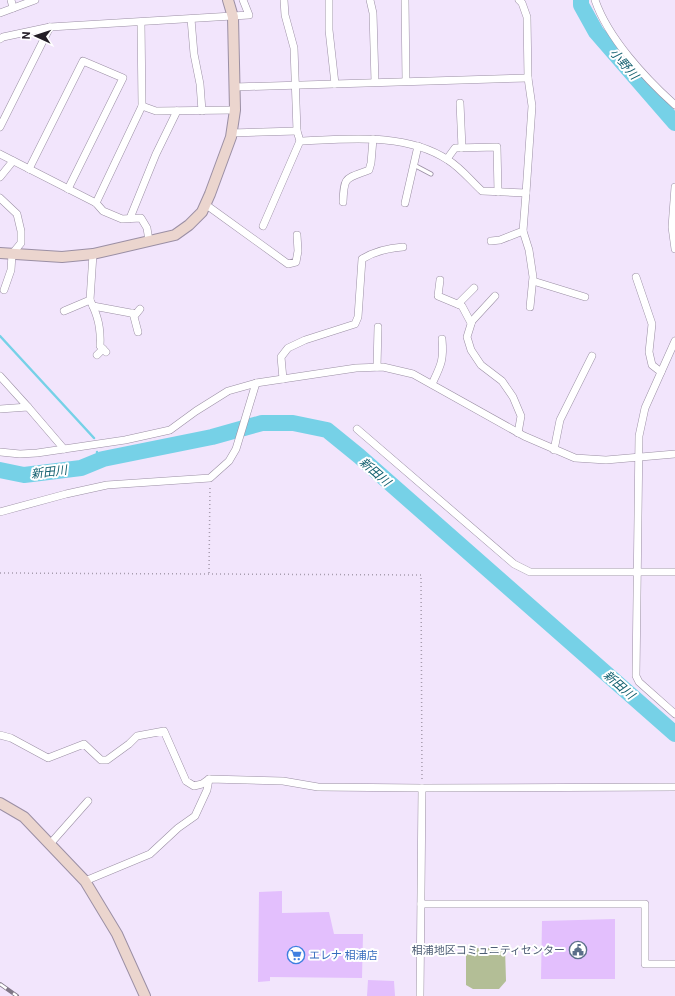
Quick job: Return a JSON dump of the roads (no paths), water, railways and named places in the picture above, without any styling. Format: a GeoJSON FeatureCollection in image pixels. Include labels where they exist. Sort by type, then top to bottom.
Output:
{"type":"FeatureCollection","features":[{"type":"Feature","properties":{"kind":"street"},"geometry":{"type":"LineString","coordinates":[[11,0],[13,8]]}},
{"type":"Feature","properties":{"kind":"street"},"geometry":{"type":"LineString","coordinates":[[0,13],[35,0]]}},
{"type":"Feature","properties":{"kind":"street"},"geometry":{"type":"LineString","coordinates":[[0,253],[62,257],[93,254],[175,235],[189,225],[202,212],[231,134],[235,110],[233,17],[228,0]]}},
{"type":"Feature","properties":{"kind":"street"},"geometry":{"type":"LineString","coordinates":[[0,39],[3,37],[50,27],[249,15],[243,0]]}},
{"type":"Feature","properties":{"kind":"street"},"geometry":{"type":"LineString","coordinates":[[263,226],[300,141],[297,131],[294,85],[294,48],[285,16],[284,0]]}},
{"type":"Feature","properties":{"kind":"street"},"geometry":{"type":"LineString","coordinates":[[329,0],[329,30],[335,84]]}},
{"type":"Feature","properties":{"kind":"street"},"geometry":{"type":"LineString","coordinates":[[370,0],[373,13],[375,82]]}},
{"type":"Feature","properties":{"kind":"street"},"geometry":{"type":"LineString","coordinates":[[405,0],[406,82]]}},
{"type":"Feature","properties":{"kind":"street"},"geometry":{"type":"LineString","coordinates":[[519,0],[522,3],[527,17],[528,78],[532,106],[523,231],[533,281],[530,307]]}},
{"type":"Feature","properties":{"kind":"street"},"geometry":{"type":"LineString","coordinates":[[595,0],[600,14],[611,32],[650,82],[675,105]]}},
{"type":"Feature","properties":{"kind":"street"},"geometry":{"type":"LineString","coordinates":[[191,19],[194,54],[200,84],[202,111]]}},
{"type":"Feature","properties":{"kind":"street"},"geometry":{"type":"LineString","coordinates":[[96,203],[142,106],[142,22]]}},
{"type":"Feature","properties":{"kind":"street"},"geometry":{"type":"LineString","coordinates":[[0,127],[50,27]]}},
{"type":"Feature","properties":{"kind":"street"},"geometry":{"type":"LineString","coordinates":[[29,169],[83,61],[123,78],[68,189]]}},
{"type":"Feature","properties":{"kind":"street"},"geometry":{"type":"LineString","coordinates":[[234,86],[528,78]]}},
{"type":"Feature","properties":{"kind":"street"},"geometry":{"type":"LineString","coordinates":[[460,104],[462,148]]}},
{"type":"Feature","properties":{"kind":"street"},"geometry":{"type":"LineString","coordinates":[[142,106],[156,111],[235,110]]}},
{"type":"Feature","properties":{"kind":"street"},"geometry":{"type":"LineString","coordinates":[[130,218],[156,154],[177,111]]}},
{"type":"Feature","properties":{"kind":"street"},"geometry":{"type":"LineString","coordinates":[[231,134],[297,131]]}},
{"type":"Feature","properties":{"kind":"street"},"geometry":{"type":"LineString","coordinates":[[300,141],[373,139],[418,146],[433,151],[447,159],[482,191],[526,193]]}},
{"type":"Feature","properties":{"kind":"street"},"geometry":{"type":"LineString","coordinates":[[343,202],[344,183],[348,178],[368,170],[371,163],[373,139]]}},
{"type":"Feature","properties":{"kind":"street"},"geometry":{"type":"LineString","coordinates":[[405,203],[418,146]]}},
{"type":"Feature","properties":{"kind":"street"},"geometry":{"type":"LineString","coordinates":[[447,159],[455,148],[497,147],[498,192]]}},
{"type":"Feature","properties":{"kind":"street"},"geometry":{"type":"LineString","coordinates":[[0,154],[96,203],[103,211],[122,219],[141,218],[147,228],[149,241]]}},
{"type":"Feature","properties":{"kind":"street"},"geometry":{"type":"LineString","coordinates":[[0,177],[13,161]]}},
{"type":"Feature","properties":{"kind":"street"},"geometry":{"type":"LineString","coordinates":[[675,187],[672,227],[675,249]]}},
{"type":"Feature","properties":{"kind":"street"},"geometry":{"type":"LineString","coordinates":[[0,198],[17,214],[21,231],[21,243],[12,254],[11,270],[4,290]]}},
{"type":"Feature","properties":{"kind":"street"},"geometry":{"type":"LineString","coordinates":[[205,204],[288,264],[296,262],[298,251],[297,235]]}},
{"type":"Feature","properties":{"kind":"street"},"geometry":{"type":"LineString","coordinates":[[491,241],[500,240],[523,231]]}},
{"type":"Feature","properties":{"kind":"street"},"geometry":{"type":"LineString","coordinates":[[282,379],[281,357],[288,348],[305,340],[355,324],[358,317],[362,259],[370,254],[390,248],[403,247]]}},
{"type":"Feature","properties":{"kind":"street"},"geometry":{"type":"LineString","coordinates":[[93,254],[91,303],[97,313],[100,332],[100,346],[104,350],[97,355]]}},
{"type":"Feature","properties":{"kind":"street"},"geometry":{"type":"LineString","coordinates":[[636,277],[652,324],[649,352],[652,364],[661,372]]}},
{"type":"Feature","properties":{"kind":"street"},"geometry":{"type":"LineString","coordinates":[[440,280],[438,296],[462,306],[471,323]]}},
{"type":"Feature","properties":{"kind":"street"},"geometry":{"type":"LineString","coordinates":[[533,281],[585,297]]}},
{"type":"Feature","properties":{"kind":"street"},"geometry":{"type":"LineString","coordinates":[[458,304],[474,288]]}},
{"type":"Feature","properties":{"kind":"street"},"geometry":{"type":"LineString","coordinates":[[495,296],[472,321],[467,337],[471,350],[481,365],[502,381],[513,397],[521,416],[518,433]]}},
{"type":"Feature","properties":{"kind":"street"},"geometry":{"type":"LineString","coordinates":[[64,311],[91,303],[136,314],[140,309]]}},
{"type":"Feature","properties":{"kind":"street"},"geometry":{"type":"LineString","coordinates":[[133,313],[138,332]]}},
{"type":"Feature","properties":{"kind":"street"},"geometry":{"type":"LineString","coordinates":[[377,367],[378,327]]}},
{"type":"Feature","properties":{"kind":"street"},"geometry":{"type":"LineString","coordinates":[[432,384],[442,365],[442,339]]}},
{"type":"Feature","properties":{"kind":"street"},"geometry":{"type":"LineString","coordinates":[[675,341],[645,408],[640,436],[638,458],[636,676],[639,682],[675,714]]}},
{"type":"Feature","properties":{"kind":"street"},"geometry":{"type":"LineString","coordinates":[[554,450],[560,420],[581,369],[592,356]]}},
{"type":"Feature","properties":{"kind":"street"},"geometry":{"type":"LineString","coordinates":[[0,452],[26,454],[125,440],[170,430],[196,410],[228,391],[256,383],[356,368],[384,367],[413,374],[518,433],[575,458],[606,460],[675,454]]}},
{"type":"Feature","properties":{"kind":"street"},"geometry":{"type":"LineString","coordinates":[[0,376],[64,449]]}},
{"type":"Feature","properties":{"kind":"street"},"geometry":{"type":"LineString","coordinates":[[0,512],[66,494],[107,485],[210,478],[229,461],[236,449],[256,383]]}},
{"type":"Feature","properties":{"kind":"street"},"geometry":{"type":"LineString","coordinates":[[0,409],[28,407]]}},
{"type":"Feature","properties":{"kind":"street"},"geometry":{"type":"LineString","coordinates":[[357,429],[514,564],[530,572],[675,572]]}},
{"type":"Feature","properties":{"kind":"street"},"geometry":{"type":"LineString","coordinates":[[0,736],[11,738],[48,758],[84,744],[101,760],[107,760],[137,736],[164,731],[186,781],[194,786],[202,784],[209,779],[283,781],[318,787],[675,787]]}},
{"type":"Feature","properties":{"kind":"street"},"geometry":{"type":"LineString","coordinates":[[85,881],[150,854],[178,828],[195,816],[207,790],[209,779]]}},
{"type":"Feature","properties":{"kind":"street"},"geometry":{"type":"LineString","coordinates":[[420,996],[422,788]]}},
{"type":"Feature","properties":{"kind":"street"},"geometry":{"type":"LineString","coordinates":[[50,844],[88,800]]}},
{"type":"Feature","properties":{"kind":"street"},"geometry":{"type":"LineString","coordinates":[[0,803],[24,817],[85,881],[117,934],[145,996]]}},
{"type":"Feature","properties":{"kind":"street"},"geometry":{"type":"LineString","coordinates":[[421,904],[644,904],[645,964],[675,964]]}},
{"type":"Feature","properties":{"kind":"lane"},"geometry":{"type":"LineString","coordinates":[[414,165],[431,174]]}},
{"type":"Feature","properties":{"kind":"waterway","name":"小野川"},"geometry":{"type":"LineString","coordinates":[[581,0],[581,5],[596,32],[675,123]]}},
{"type":"Feature","properties":{"kind":"waterway"},"geometry":{"type":"LineString","coordinates":[[0,336],[94,438]]}},
{"type":"Feature","properties":{"kind":"waterway","name":"新田川"},"geometry":{"type":"LineString","coordinates":[[0,470],[24,475],[81,468],[103,459],[212,437],[262,423],[293,423],[327,430],[359,456],[675,734]]}},
{"type":"Feature","properties":{"kind":"waterway"},"geometry":{"type":"LineString","coordinates":[[97,452],[98,461]]}},
{"type":"Feature","properties":{"kind":"railway"},"geometry":{"type":"LineString","coordinates":[[0,984],[17,996]]}},
{"type":"Feature","properties":{"kind":"place","name":"相浦地区コミュニティセンター"},"geometry":{"type":"Point","coordinates":[578,950]}},
{"type":"Feature","properties":{"kind":"place","name":"エレナ 相浦店"},"geometry":{"type":"Point","coordinates":[296,955]}}]}
